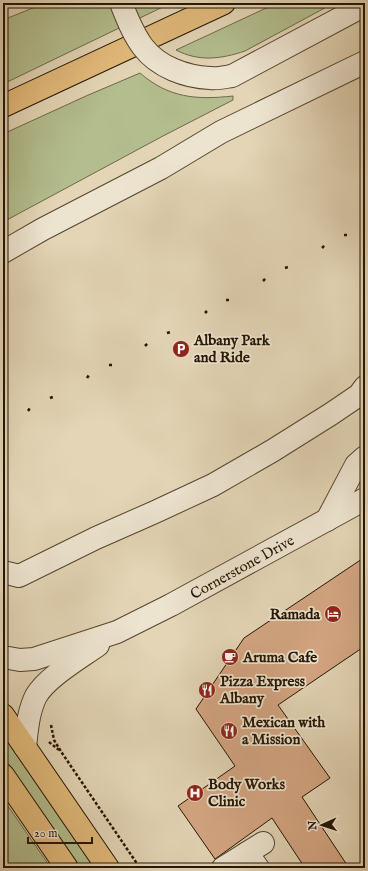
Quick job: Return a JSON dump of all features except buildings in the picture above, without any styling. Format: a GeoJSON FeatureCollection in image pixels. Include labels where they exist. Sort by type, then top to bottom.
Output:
{"type":"FeatureCollection","features":[{"type":"Feature","properties":{"kind":"main road"},"geometry":{"type":"LineString","coordinates":[[3,106],[224,3]]}},
{"type":"Feature","properties":{"kind":"main road"},"geometry":{"type":"LineString","coordinates":[[3,715],[108,868]]}},
{"type":"Feature","properties":{"kind":"main road"},"geometry":{"type":"LineString","coordinates":[[3,775],[67,868]]}},
{"type":"Feature","properties":{"kind":"street"},"geometry":{"type":"LineString","coordinates":[[121,3],[127,19],[143,47],[162,65],[186,75],[211,78],[232,76],[365,5]]}},
{"type":"Feature","properties":{"kind":"street"},"geometry":{"type":"LineString","coordinates":[[3,252],[43,229],[161,168],[221,132],[365,62]]}},
{"type":"Feature","properties":{"kind":"street"},"geometry":{"type":"LineString","coordinates":[[3,572],[18,576],[96,538],[213,485],[272,451],[331,414],[359,394],[365,387]]}},
{"type":"Feature","properties":{"kind":"street"},"geometry":{"type":"LineString","coordinates":[[327,520],[356,465],[365,457]]}},
{"type":"Feature","properties":{"kind":"street","name":"Cornerstone Drive"},"geometry":{"type":"LineString","coordinates":[[3,658],[20,660],[34,659],[117,632],[171,605],[365,499]]}},
{"type":"Feature","properties":{"kind":"street","name":"Cornerstone Drive"},"geometry":{"type":"LineString","coordinates":[[25,747],[28,718],[36,696],[44,686],[54,677],[117,632]]}},
{"type":"Feature","properties":{"kind":"street"},"geometry":{"type":"LineString","coordinates":[[223,868],[256,855]]}},
{"type":"Feature","properties":{"kind":"path"},"geometry":{"type":"LineString","coordinates":[[263,281],[266,278]]}},
{"type":"Feature","properties":{"kind":"path"},"geometry":{"type":"LineString","coordinates":[[145,346],[148,343]]}},
{"type":"Feature","properties":{"kind":"path"},"geometry":{"type":"LineString","coordinates":[[52,719],[51,725],[54,740],[140,868]]}},
{"type":"Feature","properties":{"kind":"green space"},"geometry":{"type":"Polygon","coordinates":[[[45,3],[171,3],[3,84],[3,20],[45,3]]]}},
{"type":"Feature","properties":{"kind":"green space"},"geometry":{"type":"Polygon","coordinates":[[[277,3],[334,3],[245,51],[236,54],[202,58],[176,50],[277,3]]]}},
{"type":"Feature","properties":{"kind":"green space"},"geometry":{"type":"Polygon","coordinates":[[[140,73],[162,88],[172,92],[207,98],[233,96],[233,100],[3,222],[3,134],[140,73]]]}},
{"type":"Feature","properties":{"kind":"green space"},"geometry":{"type":"Polygon","coordinates":[[[3,731],[96,868],[81,868],[3,756],[3,731]]]}},
{"type":"Feature","properties":{"kind":"green space"},"geometry":{"type":"Polygon","coordinates":[[[3,799],[51,868],[3,868],[3,799]]]}},
{"type":"Feature","properties":{"kind":"place","name":"Albany Park and Ride"},"geometry":{"type":"Point","coordinates":[181,349]}},
{"type":"Feature","properties":{"kind":"place","name":"Ramada"},"geometry":{"type":"Point","coordinates":[333,614]}},
{"type":"Feature","properties":{"kind":"place","name":"Aruma Cafe"},"geometry":{"type":"Point","coordinates":[230,657]}},
{"type":"Feature","properties":{"kind":"place","name":"Pizza Express Albany"},"geometry":{"type":"Point","coordinates":[207,690]}},
{"type":"Feature","properties":{"kind":"place","name":"Mexican with a Mission"},"geometry":{"type":"Point","coordinates":[229,731]}},
{"type":"Feature","properties":{"kind":"place","name":"Body Works Clinic"},"geometry":{"type":"Point","coordinates":[195,793]}}]}
